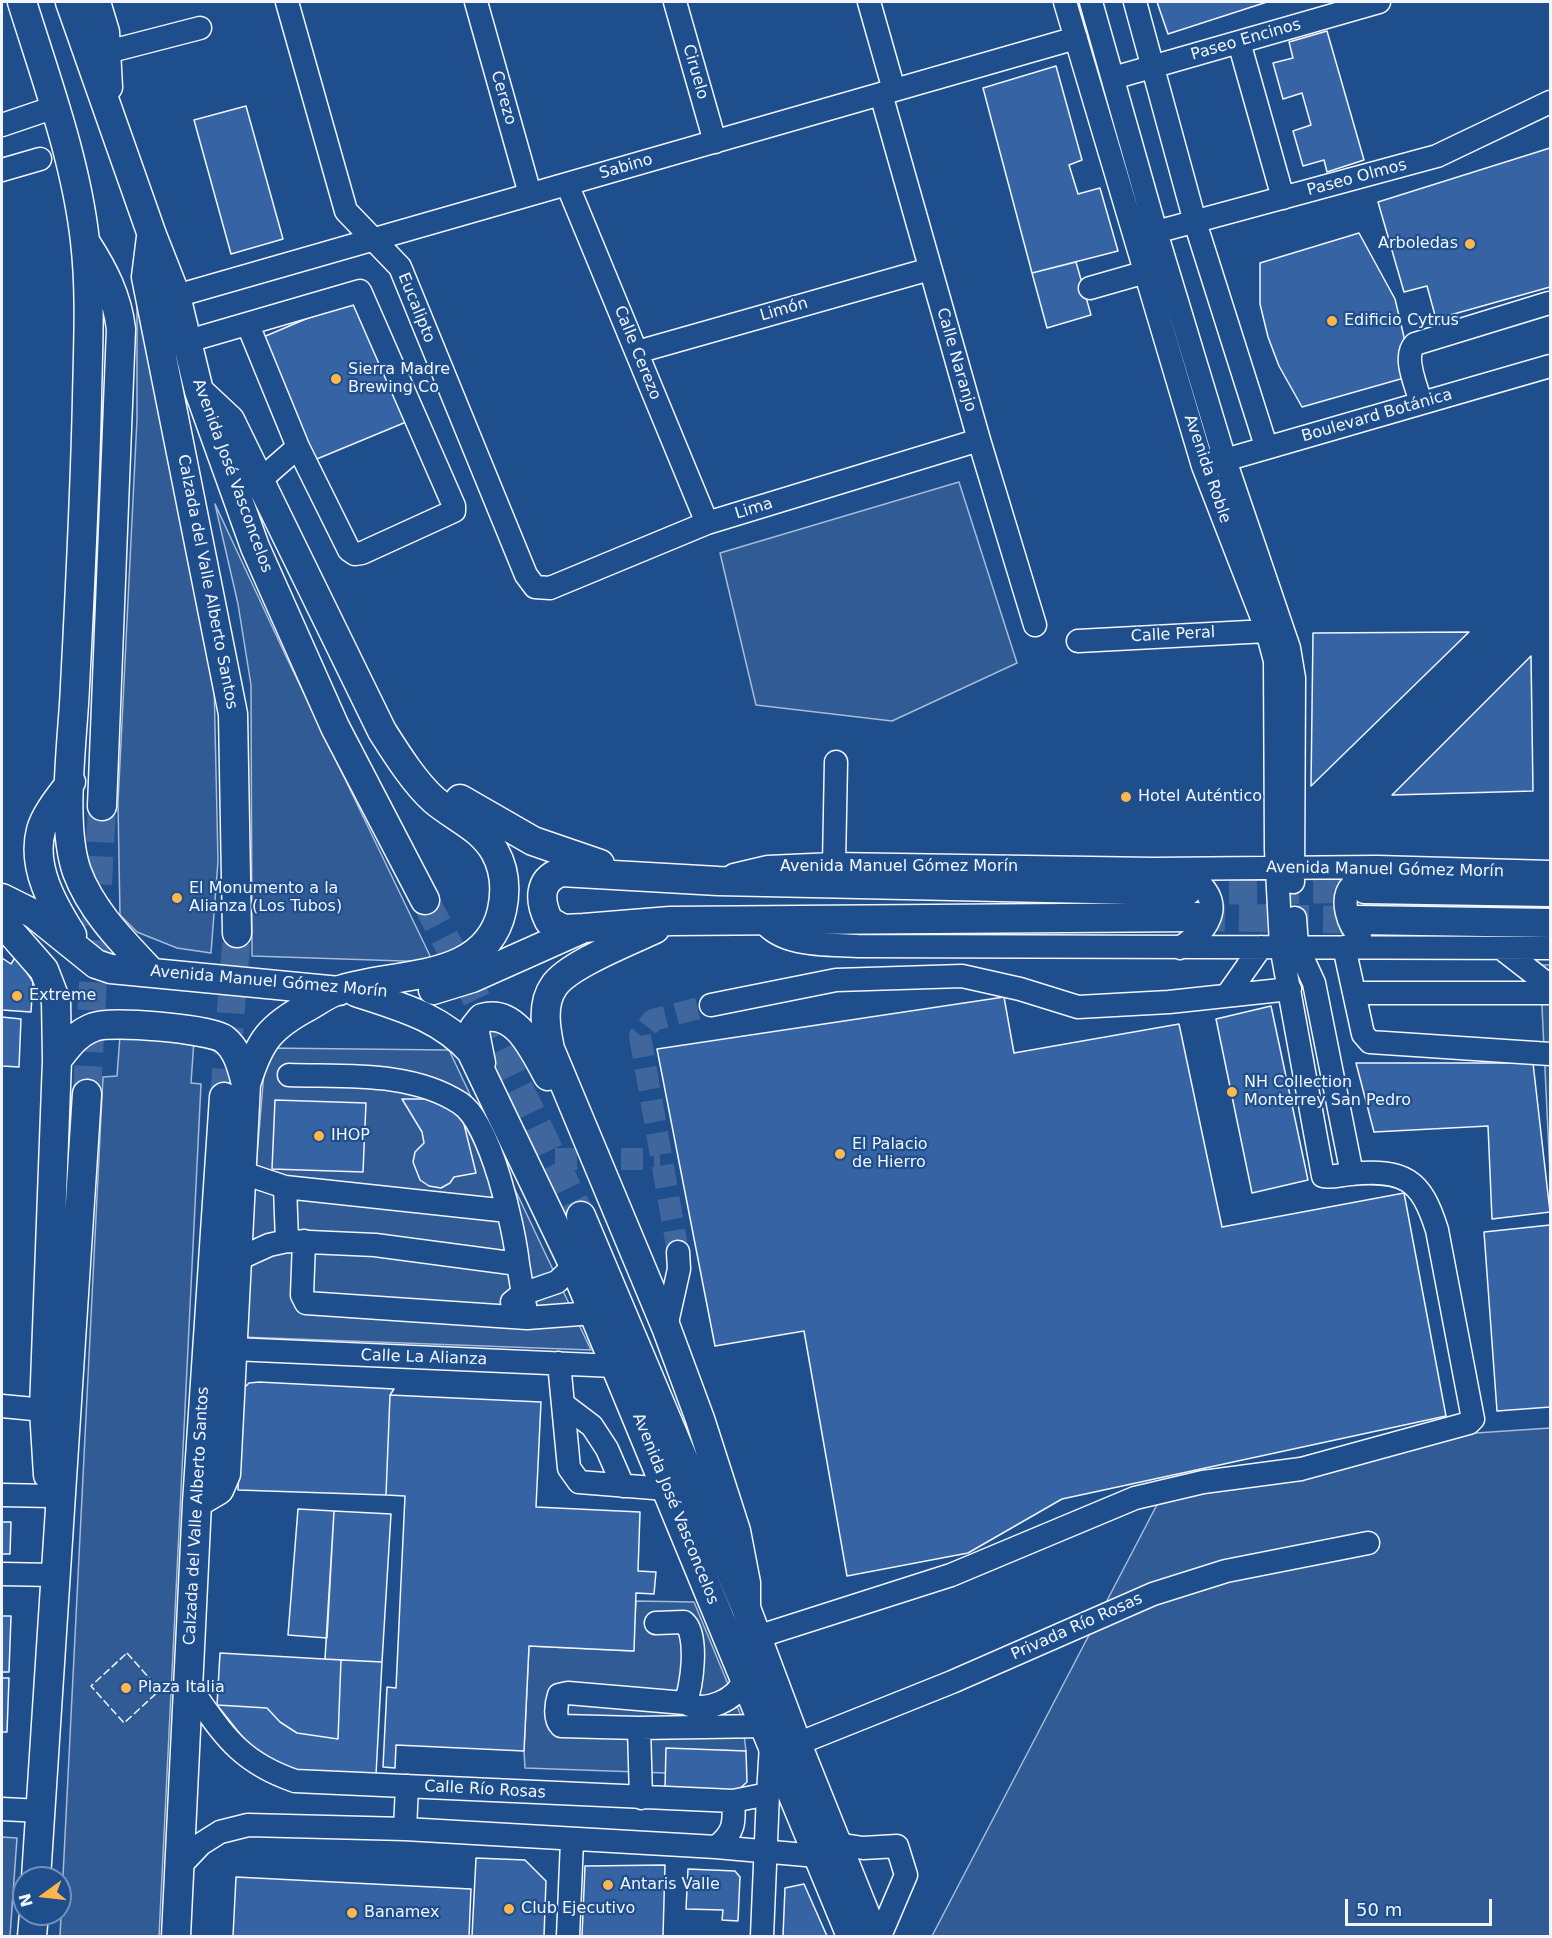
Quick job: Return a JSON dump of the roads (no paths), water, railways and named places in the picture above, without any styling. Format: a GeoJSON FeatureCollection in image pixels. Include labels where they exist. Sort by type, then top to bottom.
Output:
{"type":"FeatureCollection","features":[{"type":"Feature","properties":{"kind":"main road"},"geometry":{"type":"LineString","coordinates":[[10,2],[26,13],[55,107],[75,186],[85,241],[88,330],[85,495],[70,782],[71,845],[76,870],[84,890],[113,931],[152,973]]}},
{"type":"Feature","properties":{"kind":"main road","name":"Avenida José Vasconcelos"},"geometry":{"type":"LineString","coordinates":[[70,2],[152,236],[176,296],[199,391],[255,547],[335,727],[425,900]]}},
{"type":"Feature","properties":{"kind":"main road"},"geometry":{"type":"LineString","coordinates":[[96,2],[108,52],[106,107]]}},
{"type":"Feature","properties":{"kind":"main road","name":"Calzada del Valle Alberto Santos"},"geometry":{"type":"LineString","coordinates":[[152,236],[148,248],[146,277],[233,714],[237,933]]}},
{"type":"Feature","properties":{"kind":"main road"},"geometry":{"type":"LineString","coordinates":[[85,241],[108,277],[119,310],[122,329],[102,806]]}},
{"type":"Feature","properties":{"kind":"main road"},"geometry":{"type":"LineString","coordinates":[[199,391],[213,400],[230,420],[372,715],[397,754],[432,798],[487,839],[502,870],[504,887],[501,915],[491,936],[479,948],[452,966],[347,991],[285,1019],[270,1032],[260,1046],[235,1090]]}},
{"type":"Feature","properties":{"kind":"main road"},"geometry":{"type":"LineString","coordinates":[[411,771],[533,841],[588,861],[642,875]]}},
{"type":"Feature","properties":{"kind":"main road"},"geometry":{"type":"LineString","coordinates":[[70,782],[46,817],[41,829],[39,852],[43,876],[54,907],[85,956]]}},
{"type":"Feature","properties":{"kind":"main road"},"geometry":{"type":"LineString","coordinates":[[584,928],[563,929],[549,921],[542,898],[542,888],[548,879],[561,872],[718,881]]}},
{"type":"Feature","properties":{"kind":"main road","name":"Avenida Manuel Gómez Morín"},"geometry":{"type":"LineString","coordinates":[[1371,878],[1551,892]]}},
{"type":"Feature","properties":{"kind":"main road","name":"Avenida Manuel Gómez Morín"},"geometry":{"type":"LineString","coordinates":[[718,881],[1183,880]]}},
{"type":"Feature","properties":{"kind":"main road","name":"Avenida Manuel Gómez Morín"},"geometry":{"type":"LineString","coordinates":[[2,898],[34,914],[96,964],[111,969],[347,991],[415,993],[439,989],[472,978],[584,928],[670,921],[1197,917]]}},
{"type":"Feature","properties":{"kind":"main road"},"geometry":{"type":"LineString","coordinates":[[1356,920],[1551,923]]}},
{"type":"Feature","properties":{"kind":"main road"},"geometry":{"type":"LineString","coordinates":[[670,921],[568,973],[554,986],[546,1006],[546,1028],[550,1050],[666,1327],[700,1419],[736,1531],[745,1574],[746,1608]]}},
{"type":"Feature","properties":{"kind":"main road"},"geometry":{"type":"LineString","coordinates":[[2,922],[32,956],[51,984],[56,1001],[57,1060],[44,1438],[51,1496],[58,1523]]}},
{"type":"Feature","properties":{"kind":"main road"},"geometry":{"type":"LineString","coordinates":[[347,991],[428,1017],[446,1027],[471,1051],[489,1085]]}},
{"type":"Feature","properties":{"kind":"main road"},"geometry":{"type":"LineString","coordinates":[[489,1085],[474,1042],[474,1029],[483,1018],[501,1016],[514,1025],[531,1047],[591,1149]]}},
{"type":"Feature","properties":{"kind":"main road"},"geometry":{"type":"LineString","coordinates":[[57,1060],[73,1039],[95,1026],[108,1023],[212,1034],[224,1039],[238,1057],[235,1090],[240,1172],[226,1474],[219,1490],[197,1503]]}},
{"type":"Feature","properties":{"kind":"main road","name":"Avenida José Vasconcelos"},"geometry":{"type":"LineString","coordinates":[[489,1085],[574,1266],[745,1679],[778,1737],[827,1850],[874,1936]]}},
{"type":"Feature","properties":{"kind":"main road","name":"Calzada del Valle Alberto Santos"},"geometry":{"type":"LineString","coordinates":[[176,1936],[197,1503],[235,1090]]}},
{"type":"Feature","properties":{"kind":"main road"},"geometry":{"type":"LineString","coordinates":[[37,1866],[87,1094]]}},
{"type":"Feature","properties":{"kind":"main road","name":"Avenida José Vasconcelos"},"geometry":{"type":"LineString","coordinates":[[581,1216],[757,1637],[778,1737]]}},
{"type":"Feature","properties":{"kind":"main road","name":"Avenida José Vasconcelos"},"geometry":{"type":"LineString","coordinates":[[827,1850],[851,1936]]}},
{"type":"Feature","properties":{"kind":"street","name":"Eucalipto"},"geometry":{"type":"LineString","coordinates":[[287,2],[346,211],[350,218],[375,239],[400,267],[526,575],[535,587]]}},
{"type":"Feature","properties":{"kind":"street","name":"Cerezo"},"geometry":{"type":"LineString","coordinates":[[476,2],[530,194]]}},
{"type":"Feature","properties":{"kind":"street","name":"Ciruelo"},"geometry":{"type":"LineString","coordinates":[[675,2],[715,142]]}},
{"type":"Feature","properties":{"kind":"street","name":"Calle Naranjo"},"geometry":{"type":"LineString","coordinates":[[869,2],[930,269],[1035,625]]}},
{"type":"Feature","properties":{"kind":"street","name":"Avenida Roble"},"geometry":{"type":"LineString","coordinates":[[1065,2],[1146,272],[1214,463],[1275,661],[1286,868]]}},
{"type":"Feature","properties":{"kind":"street","name":"Avenida Roble"},"geometry":{"type":"LineString","coordinates":[[1091,2],[1156,232],[1214,463],[1284,628],[1292,661],[1286,868],[1280,946]]}},
{"type":"Feature","properties":{"kind":"street"},"geometry":{"type":"LineString","coordinates":[[1135,2],[1195,222],[1266,446]]}},
{"type":"Feature","properties":{"kind":"street","name":"Paseo Encinos"},"geometry":{"type":"LineString","coordinates":[[1113,78],[1379,2]]}},
{"type":"Feature","properties":{"kind":"street"},"geometry":{"type":"LineString","coordinates":[[108,52],[200,28]]}},
{"type":"Feature","properties":{"kind":"street","name":"Sabino"},"geometry":{"type":"LineString","coordinates":[[176,296],[1076,38]]}},
{"type":"Feature","properties":{"kind":"street"},"geometry":{"type":"LineString","coordinates":[[1239,42],[1283,198]]}},
{"type":"Feature","properties":{"kind":"street","name":"Paseo Olmos"},"geometry":{"type":"LineString","coordinates":[[1156,232],[1437,156],[1551,102]]}},
{"type":"Feature","properties":{"kind":"street"},"geometry":{"type":"LineString","coordinates":[[2,125],[55,107]]}},
{"type":"Feature","properties":{"kind":"street"},"geometry":{"type":"LineString","coordinates":[[2,170],[40,159]]}},
{"type":"Feature","properties":{"kind":"street","name":"Calle Cerezo"},"geometry":{"type":"LineString","coordinates":[[567,184],[707,523]]}},
{"type":"Feature","properties":{"kind":"street","name":"Limón"},"geometry":{"type":"LineString","coordinates":[[637,352],[930,269]]}},
{"type":"Feature","properties":{"kind":"street"},"geometry":{"type":"LineString","coordinates":[[1090,288],[1146,272]]}},
{"type":"Feature","properties":{"kind":"street"},"geometry":{"type":"LineString","coordinates":[[188,341],[356,291],[361,292],[454,506],[454,511],[356,554],[349,550],[298,447],[248,325]]}},
{"type":"Feature","properties":{"kind":"street"},"geometry":{"type":"LineString","coordinates":[[1421,403],[1409,359],[1411,348],[1415,344],[1549,303]]}},
{"type":"Feature","properties":{"kind":"street","name":"Boulevard Botánica"},"geometry":{"type":"LineString","coordinates":[[1214,463],[1266,446],[1551,366]]}},
{"type":"Feature","properties":{"kind":"street","name":"Lima"},"geometry":{"type":"LineString","coordinates":[[535,587],[550,588],[707,523],[979,440]]}},
{"type":"Feature","properties":{"kind":"street"},"geometry":{"type":"LineString","coordinates":[[258,482],[298,447]]}},
{"type":"Feature","properties":{"kind":"street","name":"Calle Peral"},"geometry":{"type":"LineString","coordinates":[[1078,641],[1267,631]]}},
{"type":"Feature","properties":{"kind":"street"},"geometry":{"type":"LineString","coordinates":[[834,864],[836,762]]}},
{"type":"Feature","properties":{"kind":"street","name":"Avenida Manuel Gómez Morín"},"geometry":{"type":"LineString","coordinates":[[718,881],[750,870],[768,867],[834,864],[1183,880],[1286,868],[1371,878],[1551,872]]}},
{"type":"Feature","properties":{"kind":"street"},"geometry":{"type":"LineString","coordinates":[[1371,878],[1352,885],[1346,901],[1348,919],[1355,932],[1380,947]]}},
{"type":"Feature","properties":{"kind":"street"},"geometry":{"type":"LineString","coordinates":[[1180,948],[1204,928],[1211,911],[1210,899],[1203,884],[1183,880]]}},
{"type":"Feature","properties":{"kind":"street"},"geometry":{"type":"LineString","coordinates":[[763,921],[773,932],[791,939],[857,946],[1551,948]]}},
{"type":"Feature","properties":{"kind":"street"},"geometry":{"type":"LineString","coordinates":[[857,946],[962,976],[1020,989],[1078,1007],[1169,1002],[1290,989]]}},
{"type":"Feature","properties":{"kind":"street"},"geometry":{"type":"LineString","coordinates":[[757,1637],[951,1575],[1136,1498],[1203,1482],[1301,1469],[1469,1424],[1473,1419],[1437,1230],[1428,1201],[1418,1188],[1400,1176],[1352,1174],[1323,1176],[1290,989],[1280,946]]}},
{"type":"Feature","properties":{"kind":"street"},"geometry":{"type":"LineString","coordinates":[[1228,994],[1280,946]]}},
{"type":"Feature","properties":{"kind":"street"},"geometry":{"type":"LineString","coordinates":[[1280,946],[1314,983],[1352,1174]]}},
{"type":"Feature","properties":{"kind":"street"},"geometry":{"type":"LineString","coordinates":[[1344,946],[1363,1034],[1370,1042],[1551,1054]]}},
{"type":"Feature","properties":{"kind":"street"},"geometry":{"type":"LineString","coordinates":[[1501,948],[1551,986]]}},
{"type":"Feature","properties":{"kind":"street"},"geometry":{"type":"LineString","coordinates":[[711,1005],[836,980],[962,976]]}},
{"type":"Feature","properties":{"kind":"street"},"geometry":{"type":"LineString","coordinates":[[1354,993],[1551,993]]}},
{"type":"Feature","properties":{"kind":"street"},"geometry":{"type":"LineString","coordinates":[[289,1075],[390,1079],[428,1089],[462,1104],[478,1123],[508,1211],[527,1318]]}},
{"type":"Feature","properties":{"kind":"street"},"geometry":{"type":"LineString","coordinates":[[240,1172],[285,1187],[508,1211]]}},
{"type":"Feature","properties":{"kind":"street"},"geometry":{"type":"LineString","coordinates":[[285,1187],[296,1241],[302,1295],[306,1303],[527,1318],[593,1313]]}},
{"type":"Feature","properties":{"kind":"street"},"geometry":{"type":"LineString","coordinates":[[236,1260],[269,1245],[296,1241],[375,1245],[518,1264]]}},
{"type":"Feature","properties":{"kind":"street"},"geometry":{"type":"LineString","coordinates":[[666,1327],[679,1269],[678,1252]]}},
{"type":"Feature","properties":{"kind":"street"},"geometry":{"type":"LineString","coordinates":[[497,1316],[522,1294],[557,1282],[574,1266]]}},
{"type":"Feature","properties":{"kind":"street","name":"Calle La Alianza"},"geometry":{"type":"LineString","coordinates":[[233,1349],[615,1366]]}},
{"type":"Feature","properties":{"kind":"street"},"geometry":{"type":"LineString","coordinates":[[559,1363],[569,1468],[579,1482],[666,1489]]}},
{"type":"Feature","properties":{"kind":"street"},"geometry":{"type":"LineString","coordinates":[[563,1404],[592,1426],[607,1449],[623,1486]]}},
{"type":"Feature","properties":{"kind":"street"},"geometry":{"type":"LineString","coordinates":[[2,1407],[44,1410]]}},
{"type":"Feature","properties":{"kind":"street"},"geometry":{"type":"LineString","coordinates":[[2,1495],[51,1496]]}},
{"type":"Feature","properties":{"kind":"street","name":"Privada Río Rosas"},"geometry":{"type":"LineString","coordinates":[[778,1737],[952,1682],[1153,1594],[1226,1570],[1368,1543]]}},
{"type":"Feature","properties":{"kind":"street"},"geometry":{"type":"LineString","coordinates":[[2,1574],[55,1575]]}},
{"type":"Feature","properties":{"kind":"street"},"geometry":{"type":"LineString","coordinates":[[656,1623],[684,1622],[689,1627],[693,1654],[690,1686],[685,1703]]}},
{"type":"Feature","properties":{"kind":"street"},"geometry":{"type":"LineString","coordinates":[[745,1679],[730,1698],[713,1705],[699,1707],[685,1703],[562,1693],[558,1698],[557,1719],[561,1726],[639,1728],[778,1737],[768,1794],[762,1936]]}},
{"type":"Feature","properties":{"kind":"street","name":"Calle Río Rosas"},"geometry":{"type":"LineString","coordinates":[[188,1685],[238,1749],[266,1771],[295,1781],[733,1801],[768,1794]]}},
{"type":"Feature","properties":{"kind":"street"},"geometry":{"type":"LineString","coordinates":[[639,1728],[641,1798]]}},
{"type":"Feature","properties":{"kind":"street"},"geometry":{"type":"LineString","coordinates":[[405,1829],[407,1786]]}},
{"type":"Feature","properties":{"kind":"street"},"geometry":{"type":"LineString","coordinates":[[716,1847],[728,1838],[734,1826],[733,1801]]}},
{"type":"Feature","properties":{"kind":"street"},"geometry":{"type":"LineString","coordinates":[[2,1809],[41,1811]]}},
{"type":"Feature","properties":{"kind":"street"},"geometry":{"type":"LineString","coordinates":[[179,1867],[201,1844],[220,1832],[248,1825],[405,1829],[572,1841],[716,1847],[766,1852],[897,1846],[906,1875],[880,1936]]}},
{"type":"Feature","properties":{"kind":"street"},"geometry":{"type":"LineString","coordinates":[[568,1936],[572,1841]]}},
{"type":"Feature","properties":{"kind":"tunnel"},"geometry":{"type":"LineString","coordinates":[[87,1094],[102,806]]}},
{"type":"Feature","properties":{"kind":"tunnel"},"geometry":{"type":"LineString","coordinates":[[1187,891],[1365,889]]}},
{"type":"Feature","properties":{"kind":"tunnel"},"geometry":{"type":"LineString","coordinates":[[425,900],[475,996],[581,1216]]}},
{"type":"Feature","properties":{"kind":"tunnel"},"geometry":{"type":"LineString","coordinates":[[1197,917],[1356,920]]}},
{"type":"Feature","properties":{"kind":"tunnel"},"geometry":{"type":"LineString","coordinates":[[224,1097],[237,933]]}},
{"type":"Feature","properties":{"kind":"tunnel"},"geometry":{"type":"LineString","coordinates":[[678,1252],[640,1036],[653,1020],[711,1005]]}},
{"type":"Feature","properties":{"kind":"tunnel"},"geometry":{"type":"LineString","coordinates":[[555,1159],[660,1159]]}},
{"type":"Feature","properties":{"kind":"place","name":"Arboledas"},"geometry":{"type":"Point","coordinates":[1470,244]}},
{"type":"Feature","properties":{"kind":"place","name":"Edificio Cytrus"},"geometry":{"type":"Point","coordinates":[1332,321]}},
{"type":"Feature","properties":{"kind":"place","name":"Sierra Madre Brewing Co"},"geometry":{"type":"Point","coordinates":[336,379]}},
{"type":"Feature","properties":{"kind":"place","name":"Hotel Auténtico"},"geometry":{"type":"Point","coordinates":[1126,797]}},
{"type":"Feature","properties":{"kind":"place","name":"El Monumento a la Alianza (Los Tubos)"},"geometry":{"type":"Point","coordinates":[177,898]}},
{"type":"Feature","properties":{"kind":"place","name":"Extreme"},"geometry":{"type":"Point","coordinates":[17,996]}},
{"type":"Feature","properties":{"kind":"place","name":"NH Collection Monterrey San Pedro"},"geometry":{"type":"Point","coordinates":[1232,1092]}},
{"type":"Feature","properties":{"kind":"place","name":"IHOP"},"geometry":{"type":"Point","coordinates":[319,1136]}},
{"type":"Feature","properties":{"kind":"place","name":"El Palacio de Hierro"},"geometry":{"type":"Point","coordinates":[840,1154]}},
{"type":"Feature","properties":{"kind":"place","name":"Plaza Italia"},"geometry":{"type":"Point","coordinates":[126,1688]}},
{"type":"Feature","properties":{"kind":"place","name":"Antaris Valle"},"geometry":{"type":"Point","coordinates":[608,1885]}},
{"type":"Feature","properties":{"kind":"place","name":"Club Ejecutivo"},"geometry":{"type":"Point","coordinates":[509,1909]}},
{"type":"Feature","properties":{"kind":"place","name":"Banamex"},"geometry":{"type":"Point","coordinates":[352,1913]}}]}
